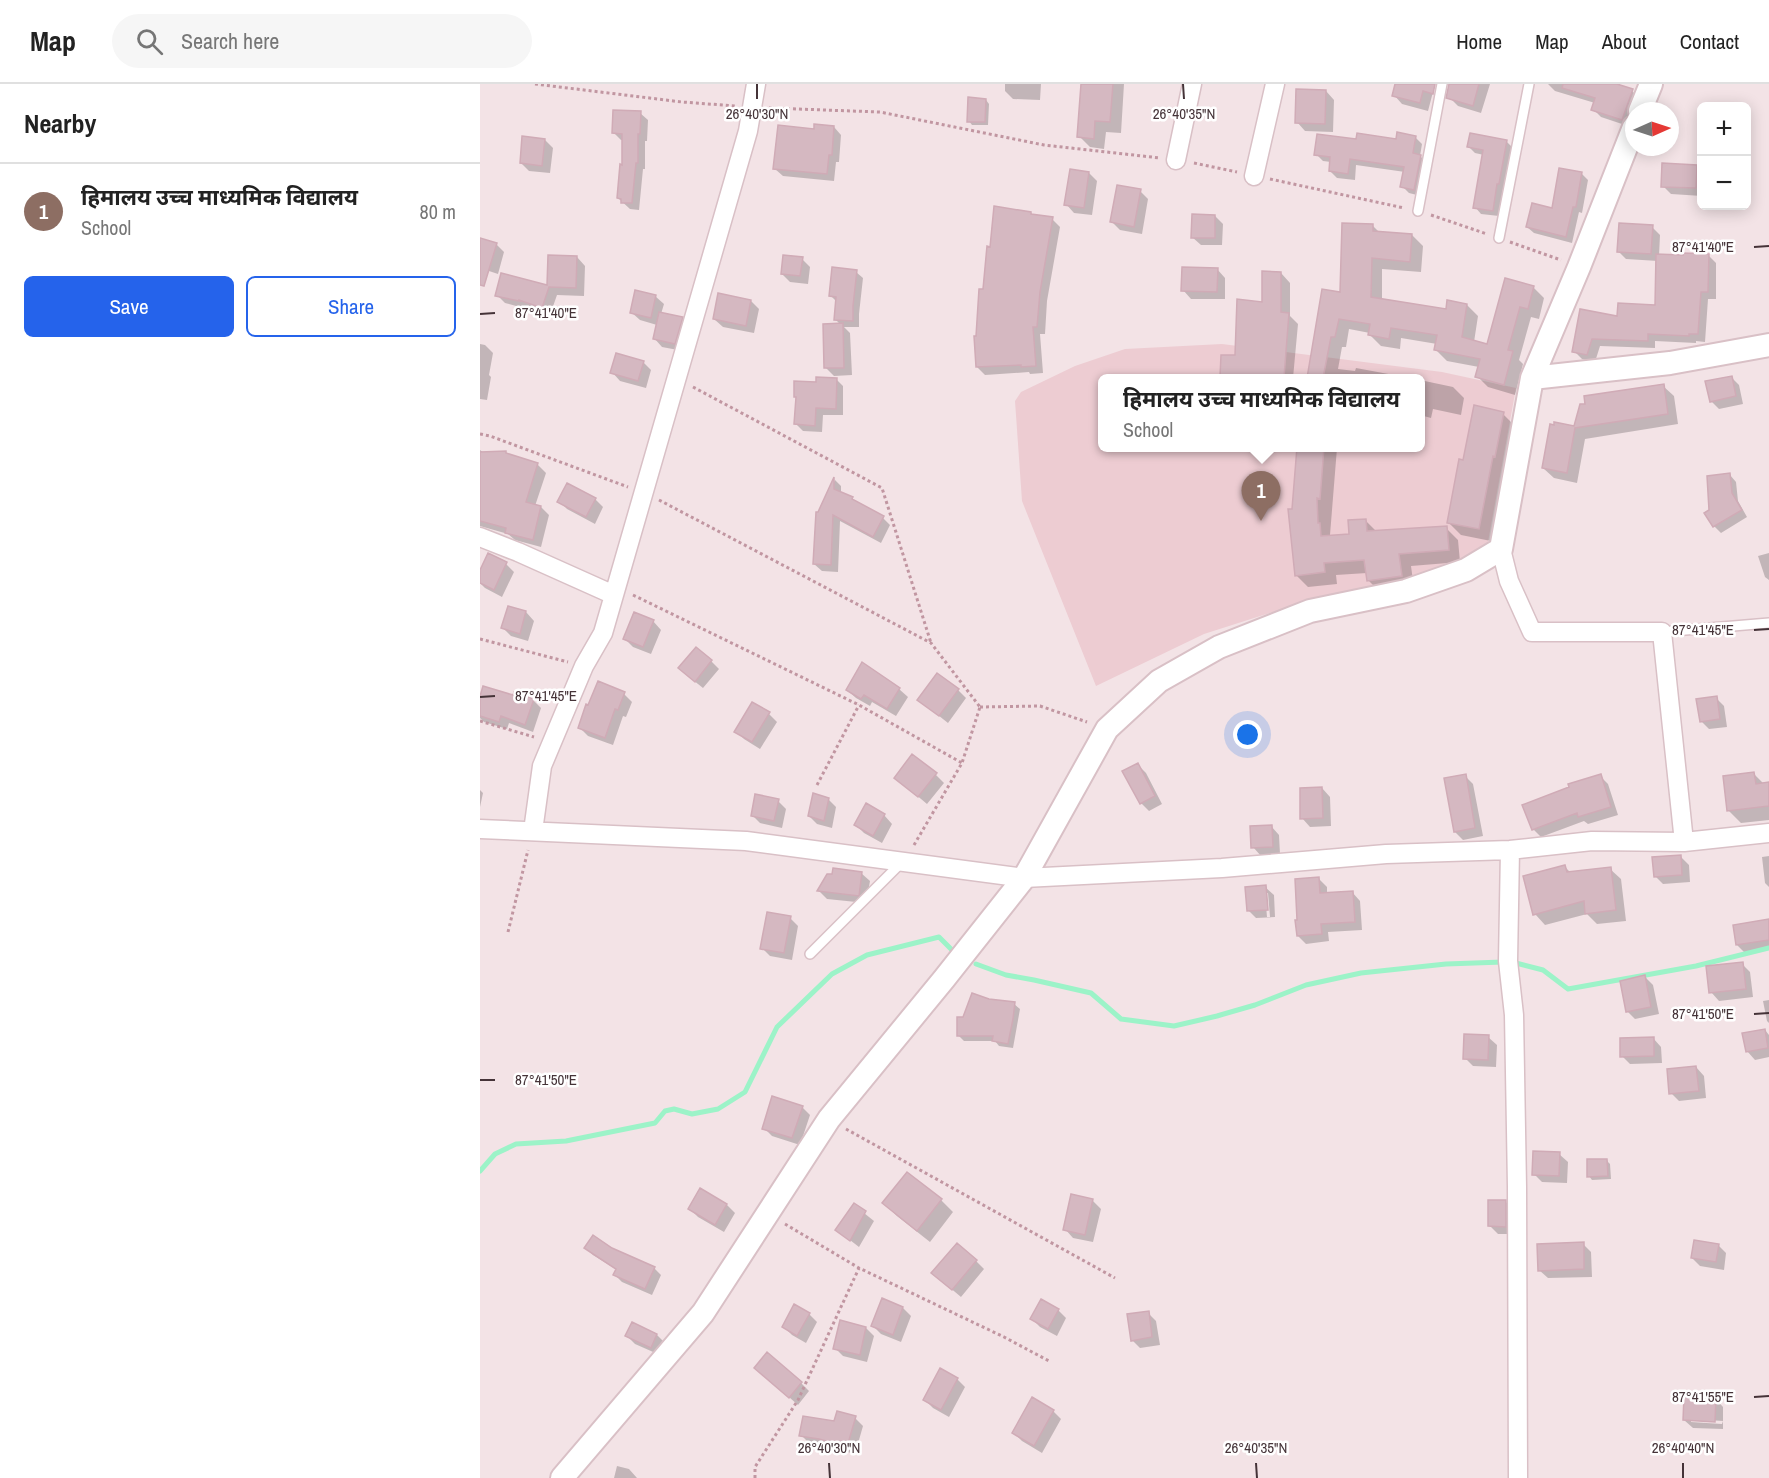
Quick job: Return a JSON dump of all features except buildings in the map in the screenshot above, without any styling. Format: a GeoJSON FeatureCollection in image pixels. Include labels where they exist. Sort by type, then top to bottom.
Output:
{"type":"FeatureCollection","features":[{"type":"Feature","properties":{"kind":"street"},"geometry":{"type":"LineString","coordinates":[[533,831],[542,766],[584,666],[603,633],[645,493],[748,131],[756,84]]}},
{"type":"Feature","properties":{"kind":"street"},"geometry":{"type":"LineString","coordinates":[[1176,160],[1192,84]]}},
{"type":"Feature","properties":{"kind":"street"},"geometry":{"type":"LineString","coordinates":[[1254,176],[1275,84]]}},
{"type":"Feature","properties":{"kind":"street"},"geometry":{"type":"LineString","coordinates":[[1644,102],[1651,84]]}},
{"type":"Feature","properties":{"kind":"street"},"geometry":{"type":"LineString","coordinates":[[1625,150],[1580,267],[1532,378],[1501,549],[1509,581],[1532,632],[1662,632],[1684,842]]}},
{"type":"Feature","properties":{"kind":"street"},"geometry":{"type":"LineString","coordinates":[[1532,378],[1670,363],[1769,345]]}},
{"type":"Feature","properties":{"kind":"street"},"geometry":{"type":"LineString","coordinates":[[480,537],[615,591]]}},
{"type":"Feature","properties":{"kind":"street"},"geometry":{"type":"LineString","coordinates":[[562,1478],[703,1313],[829,1119],[1024,878],[1107,729],[1159,681],[1219,647],[1310,611],[1406,591],[1466,570],[1501,549]]}},
{"type":"Feature","properties":{"kind":"street"},"geometry":{"type":"LineString","coordinates":[[480,829],[746,841],[1024,878],[1221,868],[1386,854],[1510,850],[1592,841],[1684,842],[1769,834]]}},
{"type":"Feature","properties":{"kind":"street"},"geometry":{"type":"LineString","coordinates":[[1510,850],[1508,961],[1514,1026],[1518,1478]]}},
{"type":"Feature","properties":{"kind":"lane"},"geometry":{"type":"LineString","coordinates":[[1418,211],[1442,84]]}},
{"type":"Feature","properties":{"kind":"lane"},"geometry":{"type":"LineString","coordinates":[[1499,238],[1529,84]]}},
{"type":"Feature","properties":{"kind":"lane"},"geometry":{"type":"LineString","coordinates":[[1662,632],[1768,623],[1769,634]]}},
{"type":"Feature","properties":{"kind":"lane"},"geometry":{"type":"LineString","coordinates":[[810,954],[904,861]]}},
{"type":"Feature","properties":{"kind":"path"},"geometry":{"type":"LineString","coordinates":[[535,84],[682,102],[880,112],[1044,145],[1176,160],[1418,211],[1580,267]]}},
{"type":"Feature","properties":{"kind":"path"},"geometry":{"type":"LineString","coordinates":[[677,378],[882,488],[931,643],[980,707]]}},
{"type":"Feature","properties":{"kind":"path"},"geometry":{"type":"LineString","coordinates":[[480,434],[645,493],[931,643]]}},
{"type":"Feature","properties":{"kind":"path"},"geometry":{"type":"LineString","coordinates":[[615,591],[859,705],[963,763]]}},
{"type":"Feature","properties":{"kind":"path"},"geometry":{"type":"LineString","coordinates":[[480,639],[584,666]]}},
{"type":"Feature","properties":{"kind":"path"},"geometry":{"type":"LineString","coordinates":[[817,785],[859,705]]}},
{"type":"Feature","properties":{"kind":"path"},"geometry":{"type":"LineString","coordinates":[[980,707],[1040,706],[1107,729]]}},
{"type":"Feature","properties":{"kind":"path"},"geometry":{"type":"LineString","coordinates":[[904,861],[963,763],[980,707]]}},
{"type":"Feature","properties":{"kind":"path"},"geometry":{"type":"LineString","coordinates":[[480,721],[553,743]]}},
{"type":"Feature","properties":{"kind":"path"},"geometry":{"type":"LineString","coordinates":[[508,932],[533,831]]}},
{"type":"Feature","properties":{"kind":"path"},"geometry":{"type":"LineString","coordinates":[[829,1119],[1116,1278]]}},
{"type":"Feature","properties":{"kind":"path"},"geometry":{"type":"LineString","coordinates":[[768,1214],[859,1268],[1049,1361]]}},
{"type":"Feature","properties":{"kind":"path"},"geometry":{"type":"LineString","coordinates":[[755,1478],[755,1467],[798,1400],[859,1268]]}},
{"type":"Feature","properties":{"kind":"shaded area"},"geometry":{"type":"Polygon","coordinates":[[[1222,344],[1442,372],[1516,388],[1488,542],[1459,563],[1407,583],[1320,597],[1204,634],[1096,686],[1022,501],[1015,401],[1021,392],[1075,366],[1125,349],[1222,344]]]}},
{"type":"Feature","properties":{"kind":"waterway"},"geometry":{"type":"LineString","coordinates":[[480,1171],[495,1154],[516,1144],[566,1141],[655,1123],[665,1111],[674,1109],[692,1114],[718,1109],[745,1092],[777,1027],[832,974],[867,955],[939,937],[952,950]]}},
{"type":"Feature","properties":{"kind":"waterway"},"geometry":{"type":"LineString","coordinates":[[1512,962],[1543,970],[1568,989],[1696,966],[1769,948]]}},
{"type":"Feature","properties":{"kind":"waterway"},"geometry":{"type":"LineString","coordinates":[[976,964],[1006,975],[1091,993],[1121,1019],[1174,1026],[1255,1005],[1306,985],[1361,973],[1446,964],[1503,962]]}},
{"type":"Feature","properties":{"kind":"place","name":"हिमालय उच्च माध्यमिक विद्यालय"},"geometry":{"type":"Point","coordinates":[1261,521]}}]}
